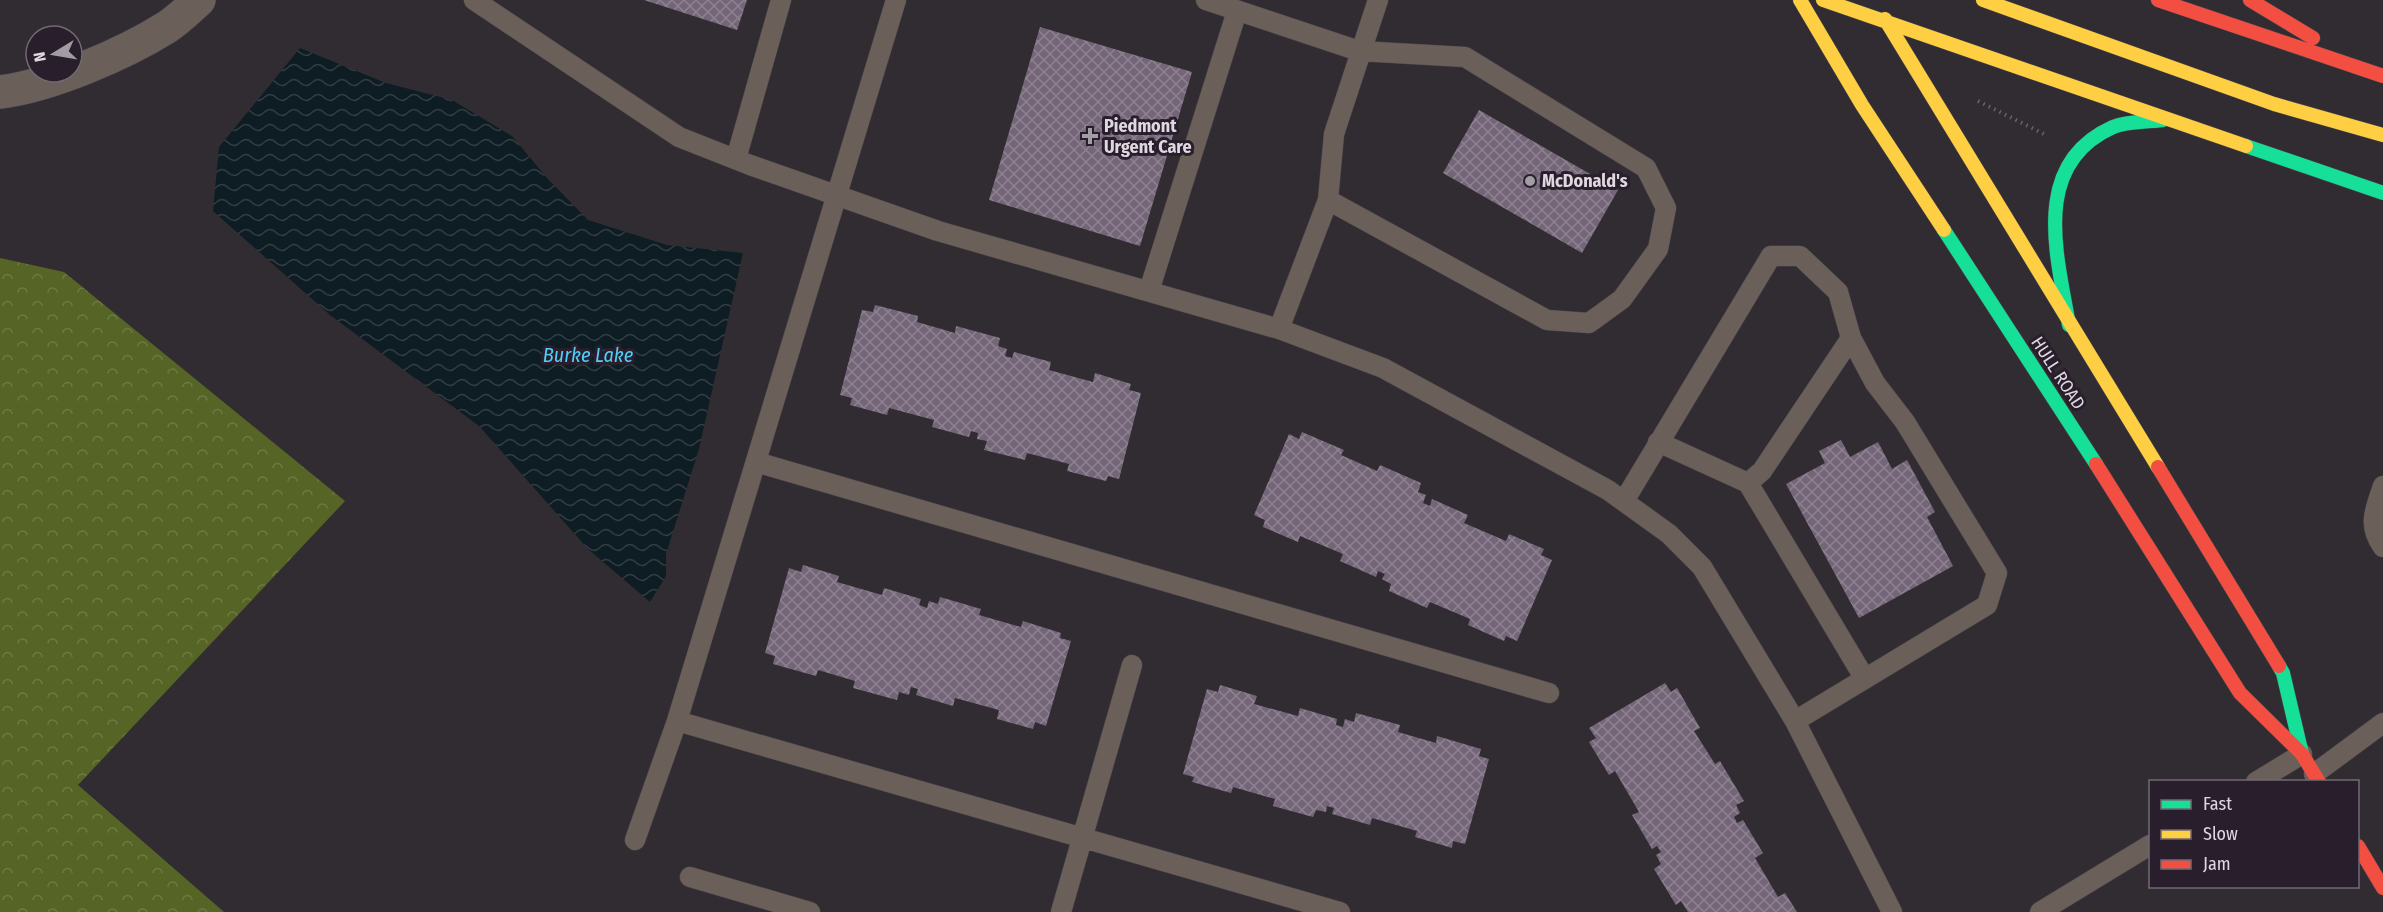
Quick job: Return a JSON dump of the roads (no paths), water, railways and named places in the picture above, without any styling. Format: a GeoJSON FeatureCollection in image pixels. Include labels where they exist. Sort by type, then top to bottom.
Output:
{"type":"FeatureCollection","features":[{"type":"Feature","properties":{"kind":"main road","name":"HULL ROAD"},"geometry":{"type":"LineString","coordinates":[[1800,0],[1862,105],[2086,448],[2240,693],[2302,753],[2317,778]]}},
{"type":"Feature","properties":{"kind":"main road"},"geometry":{"type":"LineString","coordinates":[[1823,0],[2375,190]]}},
{"type":"Feature","properties":{"kind":"main road","name":"HULL ROAD"},"geometry":{"type":"LineString","coordinates":[[1873,0],[2068,325],[2283,673],[2302,753]]}},
{"type":"Feature","properties":{"kind":"main road"},"geometry":{"type":"LineString","coordinates":[[1983,0],[2274,104],[2383,135]]}},
{"type":"Feature","properties":{"kind":"main road"},"geometry":{"type":"LineString","coordinates":[[2158,0],[2383,76]]}},
{"type":"Feature","properties":{"kind":"main road"},"geometry":{"type":"LineString","coordinates":[[2250,0],[2366,70]]}},
{"type":"Feature","properties":{"kind":"main road"},"geometry":{"type":"LineString","coordinates":[[2068,325],[2055,230],[2054,198],[2064,169],[2086,143],[2114,127],[2169,119]]}},
{"type":"Feature","properties":{"kind":"main road"},"geometry":{"type":"LineString","coordinates":[[2359,848],[2383,888]]}},
{"type":"Feature","properties":{"kind":"street"},"geometry":{"type":"LineString","coordinates":[[0,92],[28,89],[94,64],[168,27],[199,0]]}},
{"type":"Feature","properties":{"kind":"lane"},"geometry":{"type":"LineString","coordinates":[[474,0],[679,138],[938,231],[1279,329],[1383,368],[1624,501],[1669,534],[1702,567],[1795,721],[1892,912]]}},
{"type":"Feature","properties":{"kind":"lane"},"geometry":{"type":"LineString","coordinates":[[736,159],[781,0]]}},
{"type":"Feature","properties":{"kind":"lane"},"geometry":{"type":"LineString","coordinates":[[635,840],[677,721],[896,0]]}},
{"type":"Feature","properties":{"kind":"lane"},"geometry":{"type":"LineString","coordinates":[[1206,0],[1359,51],[1465,57],[1646,168],[1666,208],[1658,249],[1622,299],[1589,323],[1547,320],[1328,200]]}},
{"type":"Feature","properties":{"kind":"lane"},"geometry":{"type":"LineString","coordinates":[[1279,329],[1328,200],[1334,134],[1359,51],[1378,0]]}},
{"type":"Feature","properties":{"kind":"lane"},"geometry":{"type":"LineString","coordinates":[[1149,291],[1237,11]]}},
{"type":"Feature","properties":{"kind":"lane"},"geometry":{"type":"LineString","coordinates":[[2375,190],[2383,211]]}},
{"type":"Feature","properties":{"kind":"lane"},"geometry":{"type":"LineString","coordinates":[[1624,501],[1771,256],[1800,256],[1838,291],[1851,338],[1875,382],[1905,422],[1997,573],[1987,606],[1795,721]]}},
{"type":"Feature","properties":{"kind":"lane"},"geometry":{"type":"LineString","coordinates":[[1748,483],[1762,471],[1851,338]]}},
{"type":"Feature","properties":{"kind":"lane"},"geometry":{"type":"LineString","coordinates":[[1658,442],[1748,483],[1865,679]]}},
{"type":"Feature","properties":{"kind":"lane"},"geometry":{"type":"LineString","coordinates":[[756,462],[1549,693]]}},
{"type":"Feature","properties":{"kind":"lane"},"geometry":{"type":"LineString","coordinates":[[2383,486],[2373,515],[2374,535],[2383,547]]}},
{"type":"Feature","properties":{"kind":"lane"},"geometry":{"type":"LineString","coordinates":[[1061,912],[1132,665]]}},
{"type":"Feature","properties":{"kind":"lane"},"geometry":{"type":"LineString","coordinates":[[677,721],[1083,836],[1340,912]]}},
{"type":"Feature","properties":{"kind":"lane"},"geometry":{"type":"LineString","coordinates":[[2317,778],[2383,723]]}},
{"type":"Feature","properties":{"kind":"lane"},"geometry":{"type":"LineString","coordinates":[[2259,780],[2302,753]]}},
{"type":"Feature","properties":{"kind":"lane"},"geometry":{"type":"LineString","coordinates":[[2040,912],[2149,846]]}},
{"type":"Feature","properties":{"kind":"lane"},"geometry":{"type":"LineString","coordinates":[[690,877],[810,912]]}},
{"type":"Feature","properties":{"kind":"water","name":"Burke Lake"},"geometry":{"type":"Polygon","coordinates":[[[300,48],[386,83],[452,100],[512,136],[548,179],[588,220],[667,245],[743,253],[699,449],[666,554],[666,576],[650,602],[588,549],[479,426],[330,315],[213,211],[219,147],[300,48]]]}},
{"type":"Feature","properties":{"kind":"place","name":"Piedmont Urgent Care"},"geometry":{"type":"Point","coordinates":[1090,136]}},
{"type":"Feature","properties":{"kind":"place","name":"McDonald's"},"geometry":{"type":"Point","coordinates":[1530,181]}}]}
